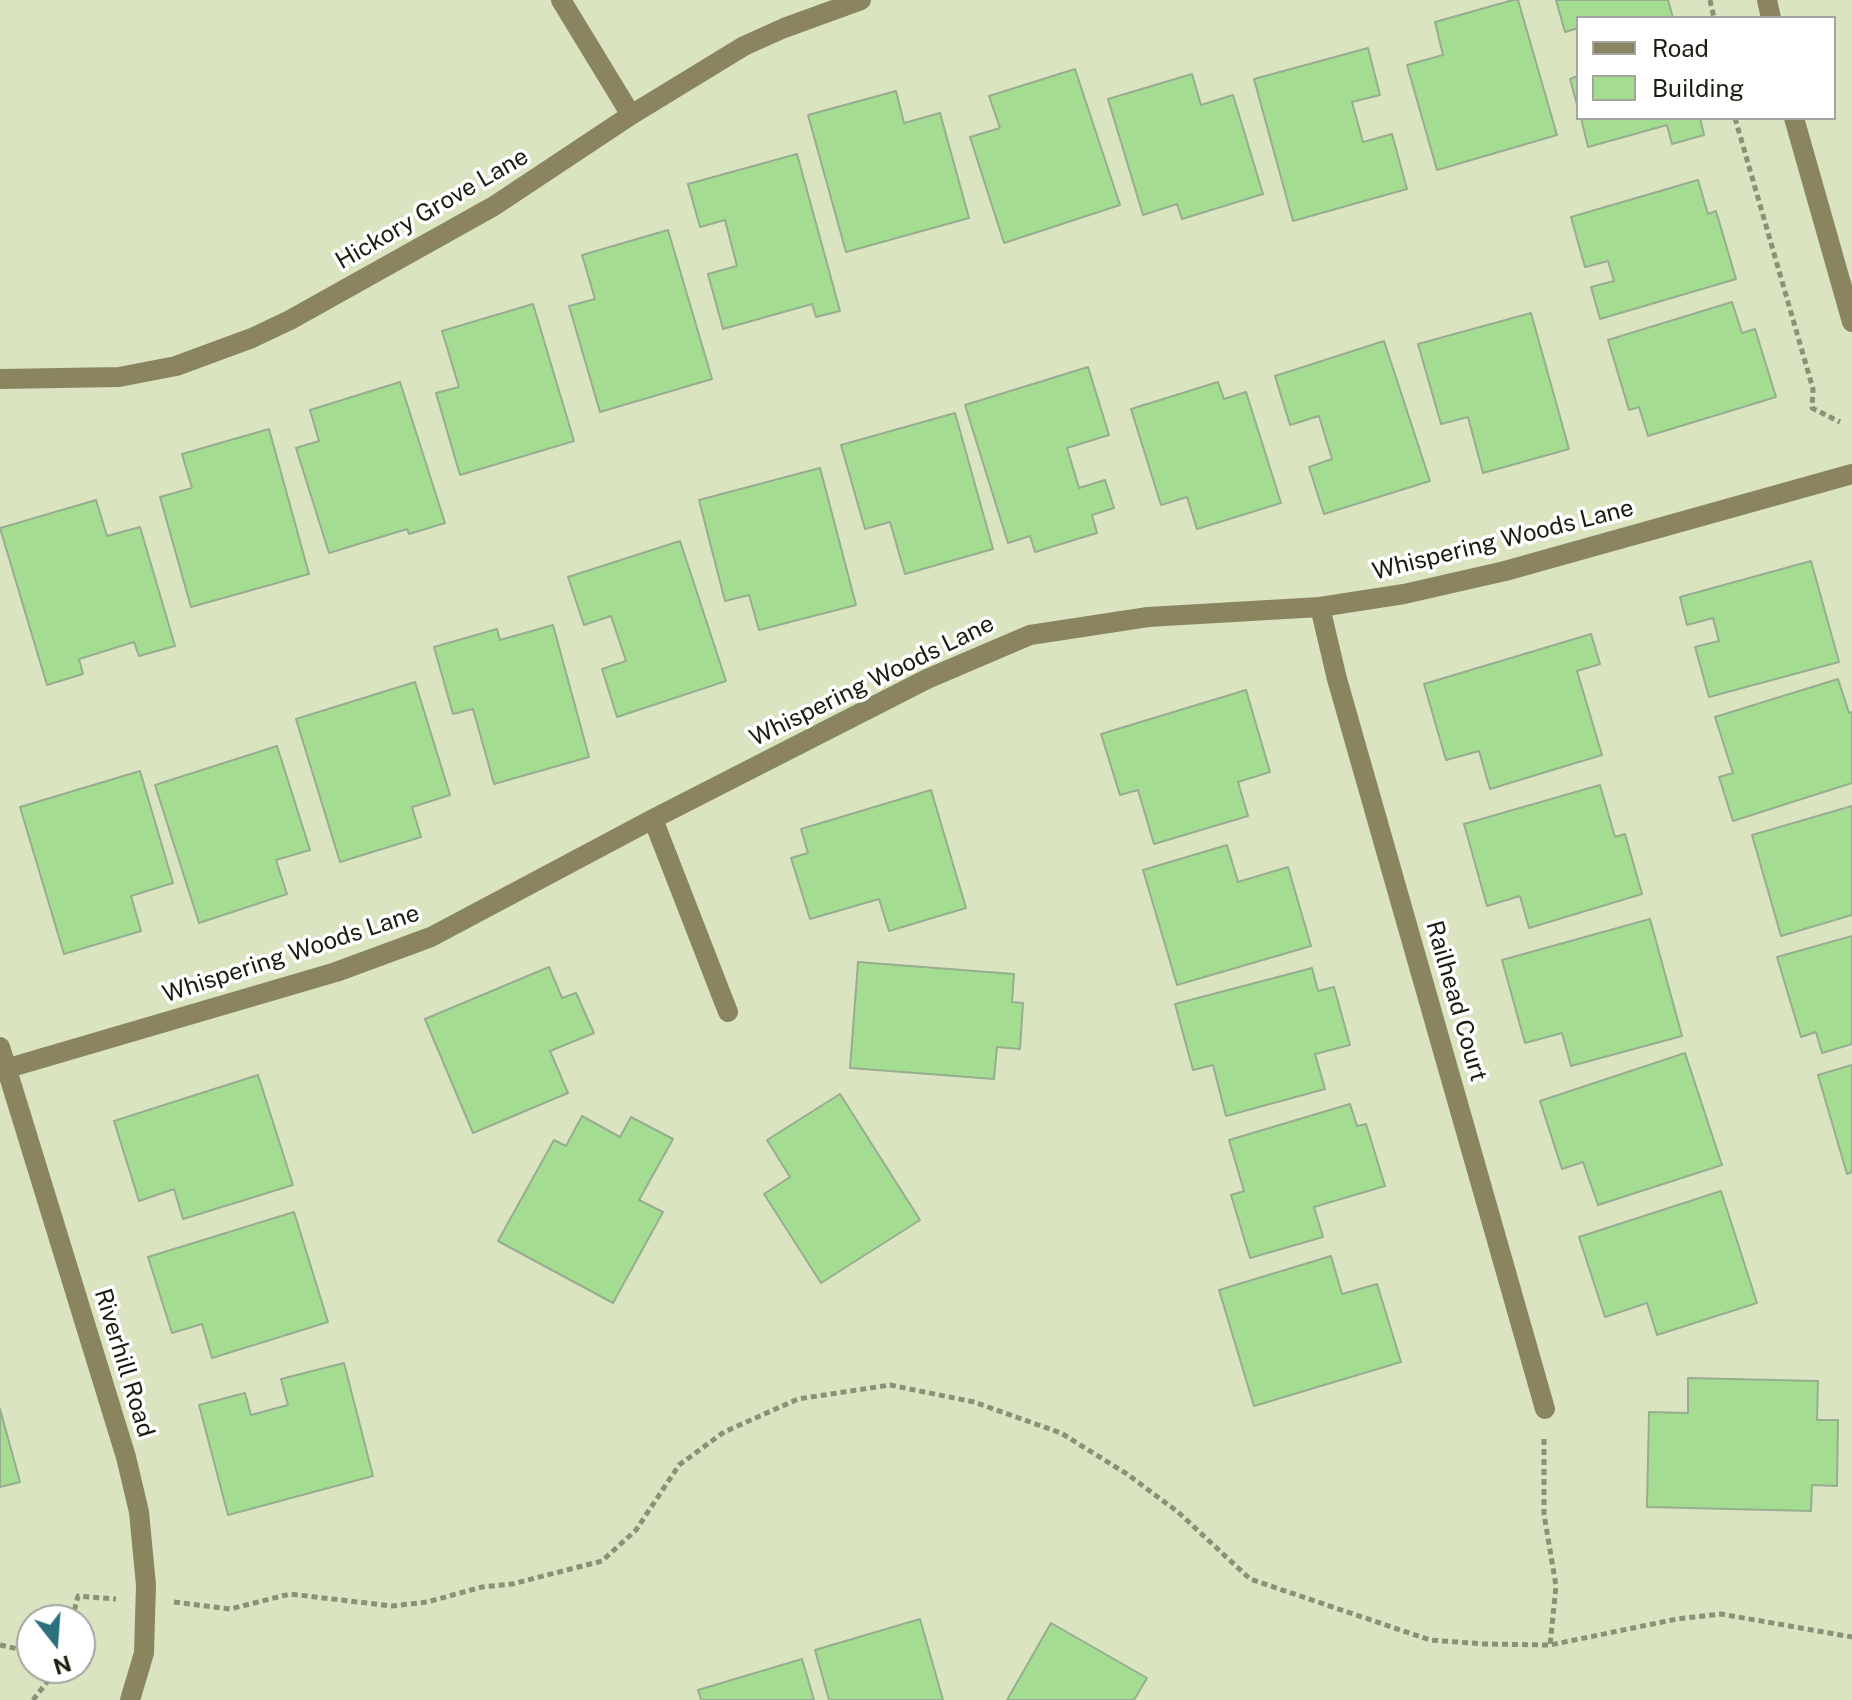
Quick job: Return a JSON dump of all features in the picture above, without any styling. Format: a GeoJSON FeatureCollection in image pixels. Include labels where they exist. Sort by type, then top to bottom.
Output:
{"type":"FeatureCollection","features":[{"type":"Feature","properties":{"kind":"street"},"geometry":{"type":"LineString","coordinates":[[561,0],[631,115]]}},
{"type":"Feature","properties":{"kind":"street","name":"Hickory Grove Lane"},"geometry":{"type":"LineString","coordinates":[[0,379],[119,377],[176,366],[223,351],[290,320],[440,238],[744,46],[810,17],[861,0]]}},
{"type":"Feature","properties":{"kind":"street"},"geometry":{"type":"LineString","coordinates":[[1795,120],[1852,322]]}},
{"type":"Feature","properties":{"kind":"street","name":"Whispering Woods Lane"},"geometry":{"type":"LineString","coordinates":[[5,1069],[336,972],[431,937],[927,679],[1030,635],[1148,617],[1320,607],[1404,594],[1505,571],[1852,474]]}},
{"type":"Feature","properties":{"kind":"street","name":"Railhead Court"},"geometry":{"type":"LineString","coordinates":[[1320,607],[1337,679],[1545,1409]]}},
{"type":"Feature","properties":{"kind":"street"},"geometry":{"type":"LineString","coordinates":[[653,819],[728,1012]]}},
{"type":"Feature","properties":{"kind":"street","name":"Riverhill Road"},"geometry":{"type":"LineString","coordinates":[[0,1047],[126,1457],[139,1512],[146,1585],[144,1653],[130,1700]]}},
{"type":"Feature","properties":{"kind":"path"},"geometry":{"type":"LineString","coordinates":[[1736,120],[1813,389],[1812,408],[1840,422]]}},
{"type":"Feature","properties":{"kind":"path"},"geometry":{"type":"LineString","coordinates":[[189,1603],[230,1609],[290,1594],[392,1606],[427,1602],[482,1587],[512,1584],[602,1561],[636,1530],[679,1465],[724,1432],[798,1399],[890,1385],[974,1402],[1061,1433],[1127,1474],[1178,1512],[1250,1579],[1430,1640],[1550,1645],[1677,1619],[1721,1614],[1852,1637]]}},
{"type":"Feature","properties":{"kind":"path"},"geometry":{"type":"LineString","coordinates":[[1545,1409],[1544,1514],[1556,1586],[1550,1645]]}},
{"type":"Feature","properties":{"kind":"path"},"geometry":{"type":"LineString","coordinates":[[33,1700],[46,1684]]}},
{"type":"Feature","properties":{"kind":"building"},"geometry":{"type":"Polygon","coordinates":[[[1518,0],[1557,135],[1437,170],[1407,65],[1443,55],[1435,22],[1518,0]]]}},
{"type":"Feature","properties":{"kind":"building"},"geometry":{"type":"Polygon","coordinates":[[[1556,0],[1668,0],[1672,16],[1576,16],[1576,29],[1565,32],[1556,0]]]}},
{"type":"Feature","properties":{"kind":"building"},"geometry":{"type":"Polygon","coordinates":[[[1368,48],[1380,95],[1352,102],[1363,142],[1392,134],[1407,189],[1293,221],[1254,79],[1368,48]]]}},
{"type":"Feature","properties":{"kind":"building"},"geometry":{"type":"Polygon","coordinates":[[[1075,69],[1120,205],[1004,243],[970,137],[1000,128],[989,96],[1075,69]]]}},
{"type":"Feature","properties":{"kind":"building"},"geometry":{"type":"Polygon","coordinates":[[[1192,74],[1201,105],[1233,95],[1263,194],[1182,219],[1177,204],[1143,215],[1108,99],[1192,74]]]}},
{"type":"Feature","properties":{"kind":"building"},"geometry":{"type":"Polygon","coordinates":[[[1576,77],[1576,101],[1570,79],[1576,77]]]}},
{"type":"Feature","properties":{"kind":"building"},"geometry":{"type":"Polygon","coordinates":[[[896,91],[904,123],[940,113],[969,218],[846,252],[808,115],[896,91]]]}},
{"type":"Feature","properties":{"kind":"building"},"geometry":{"type":"Polygon","coordinates":[[[1581,120],[1700,120],[1704,135],[1672,144],[1667,125],[1588,147],[1581,120]]]}},
{"type":"Feature","properties":{"kind":"building"},"geometry":{"type":"Polygon","coordinates":[[[797,154],[840,311],[816,317],[812,304],[723,329],[708,274],[737,266],[725,220],[700,227],[688,184],[797,154]]]}},
{"type":"Feature","properties":{"kind":"building"},"geometry":{"type":"Polygon","coordinates":[[[1698,180],[1708,214],[1716,211],[1736,279],[1600,319],[1591,287],[1614,281],[1608,261],[1585,267],[1571,217],[1698,180]]]}},
{"type":"Feature","properties":{"kind":"building"},"geometry":{"type":"Polygon","coordinates":[[[668,230],[712,379],[600,412],[569,306],[595,299],[582,255],[668,230]]]}},
{"type":"Feature","properties":{"kind":"building"},"geometry":{"type":"Polygon","coordinates":[[[1732,302],[1742,333],[1755,329],[1776,397],[1648,436],[1639,407],[1629,410],[1608,340],[1732,302]]]}},
{"type":"Feature","properties":{"kind":"building"},"geometry":{"type":"Polygon","coordinates":[[[533,304],[574,441],[460,475],[436,393],[459,387],[442,331],[533,304]]]}},
{"type":"Feature","properties":{"kind":"building"},"geometry":{"type":"Polygon","coordinates":[[[1531,313],[1569,449],[1483,473],[1468,417],[1441,424],[1418,344],[1531,313]]]}},
{"type":"Feature","properties":{"kind":"building"},"geometry":{"type":"Polygon","coordinates":[[[1384,341],[1430,481],[1324,514],[1309,467],[1332,459],[1319,416],[1290,425],[1275,376],[1384,341]]]}},
{"type":"Feature","properties":{"kind":"building"},"geometry":{"type":"Polygon","coordinates":[[[1088,367],[1109,435],[1067,448],[1079,488],[1105,480],[1114,508],[1092,515],[1097,533],[1035,552],[1030,536],[1008,543],[965,405],[1088,367]]]}},
{"type":"Feature","properties":{"kind":"building"},"geometry":{"type":"Polygon","coordinates":[[[400,382],[445,523],[409,534],[407,529],[329,553],[296,448],[319,441],[310,410],[400,382]]]}},
{"type":"Feature","properties":{"kind":"building"},"geometry":{"type":"Polygon","coordinates":[[[1218,382],[1224,399],[1246,392],[1281,503],[1197,529],[1187,497],[1161,505],[1131,409],[1218,382]]]}},
{"type":"Feature","properties":{"kind":"building"},"geometry":{"type":"Polygon","coordinates":[[[955,413],[993,549],[905,574],[890,522],[865,529],[841,445],[955,413]]]}},
{"type":"Feature","properties":{"kind":"building"},"geometry":{"type":"Polygon","coordinates":[[[269,429],[309,574],[191,607],[160,497],[192,488],[182,454],[269,429]]]}},
{"type":"Feature","properties":{"kind":"building"},"geometry":{"type":"Polygon","coordinates":[[[820,468],[856,605],[759,630],[749,595],[725,601],[699,500],[820,468]]]}},
{"type":"Feature","properties":{"kind":"building"},"geometry":{"type":"Polygon","coordinates":[[[96,500],[107,536],[140,527],[175,646],[139,656],[134,642],[79,659],[83,674],[47,685],[0,528],[96,500]]]}},
{"type":"Feature","properties":{"kind":"building"},"geometry":{"type":"Polygon","coordinates":[[[680,541],[726,681],[617,717],[602,669],[626,661],[611,616],[584,625],[568,577],[680,541]]]}},
{"type":"Feature","properties":{"kind":"building"},"geometry":{"type":"Polygon","coordinates":[[[1811,561],[1839,662],[1709,697],[1695,647],[1719,641],[1713,618],[1687,625],[1680,597],[1811,561]]]}},
{"type":"Feature","properties":{"kind":"building"},"geometry":{"type":"Polygon","coordinates":[[[553,625],[589,757],[494,784],[473,709],[453,714],[434,647],[497,629],[500,640],[553,625]]]}},
{"type":"Feature","properties":{"kind":"building"},"geometry":{"type":"Polygon","coordinates":[[[1591,634],[1600,664],[1577,671],[1602,755],[1490,789],[1479,751],[1446,760],[1424,684],[1591,634]]]}},
{"type":"Feature","properties":{"kind":"building"},"geometry":{"type":"Polygon","coordinates":[[[1838,679],[1849,713],[1852,712],[1852,783],[1733,821],[1719,777],[1733,773],[1715,717],[1838,679]]]}},
{"type":"Feature","properties":{"kind":"building"},"geometry":{"type":"Polygon","coordinates":[[[415,682],[450,795],[412,807],[421,837],[340,862],[296,719],[415,682]]]}},
{"type":"Feature","properties":{"kind":"building"},"geometry":{"type":"Polygon","coordinates":[[[1246,690],[1270,772],[1238,782],[1248,816],[1154,844],[1138,790],[1120,795],[1101,734],[1246,690]]]}},
{"type":"Feature","properties":{"kind":"building"},"geometry":{"type":"Polygon","coordinates":[[[277,746],[310,850],[276,860],[287,894],[199,923],[155,785],[277,746]]]}},
{"type":"Feature","properties":{"kind":"building"},"geometry":{"type":"Polygon","coordinates":[[[140,771],[173,883],[131,896],[141,931],[64,954],[20,807],[140,771]]]}},
{"type":"Feature","properties":{"kind":"building"},"geometry":{"type":"Polygon","coordinates":[[[1600,785],[1615,837],[1625,834],[1642,894],[1529,928],[1520,896],[1487,906],[1464,824],[1600,785]]]}},
{"type":"Feature","properties":{"kind":"building"},"geometry":{"type":"Polygon","coordinates":[[[931,790],[966,908],[889,931],[879,899],[810,919],[791,858],[808,853],[801,829],[931,790]]]}},
{"type":"Feature","properties":{"kind":"building"},"geometry":{"type":"Polygon","coordinates":[[[1852,806],[1852,915],[1781,936],[1752,835],[1852,806]]]}},
{"type":"Feature","properties":{"kind":"building"},"geometry":{"type":"Polygon","coordinates":[[[1227,845],[1238,882],[1288,867],[1311,946],[1177,985],[1143,870],[1227,845]]]}},
{"type":"Feature","properties":{"kind":"building"},"geometry":{"type":"Polygon","coordinates":[[[1650,919],[1682,1036],[1571,1066],[1562,1033],[1525,1043],[1502,960],[1650,919]]]}},
{"type":"Feature","properties":{"kind":"building"},"geometry":{"type":"Polygon","coordinates":[[[1852,936],[1852,1044],[1822,1053],[1816,1032],[1801,1037],[1777,957],[1852,936]]]}},
{"type":"Feature","properties":{"kind":"building"},"geometry":{"type":"Polygon","coordinates":[[[858,962],[1014,974],[1012,1002],[1023,1003],[1020,1049],[997,1047],[994,1079],[850,1068],[858,962]]]}},
{"type":"Feature","properties":{"kind":"building"},"geometry":{"type":"Polygon","coordinates":[[[549,967],[562,998],[576,993],[594,1033],[550,1051],[568,1093],[473,1133],[425,1019],[549,967]]]}},
{"type":"Feature","properties":{"kind":"building"},"geometry":{"type":"Polygon","coordinates":[[[1312,968],[1318,991],[1334,987],[1350,1045],[1315,1054],[1325,1089],[1226,1116],[1213,1065],[1193,1070],[1175,1004],[1312,968]]]}},
{"type":"Feature","properties":{"kind":"building"},"geometry":{"type":"Polygon","coordinates":[[[1685,1053],[1722,1165],[1598,1205],[1583,1162],[1562,1169],[1540,1101],[1685,1053]]]}},
{"type":"Feature","properties":{"kind":"building"},"geometry":{"type":"Polygon","coordinates":[[[1852,1065],[1852,1172],[1847,1174],[1818,1075],[1852,1065]]]}},
{"type":"Feature","properties":{"kind":"building"},"geometry":{"type":"Polygon","coordinates":[[[258,1075],[293,1185],[183,1219],[174,1189],[139,1201],[114,1121],[258,1075]]]}},
{"type":"Feature","properties":{"kind":"building"},"geometry":{"type":"Polygon","coordinates":[[[840,1094],[920,1220],[821,1283],[764,1194],[790,1177],[767,1140],[840,1094]]]}},
{"type":"Feature","properties":{"kind":"building"},"geometry":{"type":"Polygon","coordinates":[[[1350,1104],[1357,1126],[1366,1124],[1385,1186],[1314,1207],[1323,1237],[1250,1258],[1231,1195],[1244,1191],[1229,1140],[1350,1104]]]}},
{"type":"Feature","properties":{"kind":"building"},"geometry":{"type":"Polygon","coordinates":[[[582,1116],[620,1137],[631,1117],[673,1139],[639,1200],[663,1212],[613,1303],[498,1241],[554,1140],[566,1146],[582,1116]]]}},
{"type":"Feature","properties":{"kind":"building"},"geometry":{"type":"Polygon","coordinates":[[[1721,1191],[1757,1303],[1657,1335],[1647,1303],[1605,1317],[1579,1237],[1721,1191]]]}},
{"type":"Feature","properties":{"kind":"building"},"geometry":{"type":"Polygon","coordinates":[[[294,1212],[328,1322],[212,1358],[202,1324],[172,1333],[148,1257],[294,1212]]]}},
{"type":"Feature","properties":{"kind":"building"},"geometry":{"type":"Polygon","coordinates":[[[1331,1256],[1342,1294],[1377,1284],[1401,1362],[1254,1406],[1219,1290],[1331,1256]]]}},
{"type":"Feature","properties":{"kind":"building"},"geometry":{"type":"Polygon","coordinates":[[[344,1363],[373,1476],[228,1515],[199,1405],[245,1393],[251,1415],[288,1405],[281,1379],[344,1363]]]}},
{"type":"Feature","properties":{"kind":"building"},"geometry":{"type":"Polygon","coordinates":[[[1688,1378],[1818,1381],[1817,1420],[1838,1420],[1837,1486],[1812,1485],[1811,1511],[1647,1507],[1649,1412],[1688,1413],[1688,1378]]]}},
{"type":"Feature","properties":{"kind":"building"},"geometry":{"type":"Polygon","coordinates":[[[0,1409],[20,1482],[0,1487],[0,1409]]]}},
{"type":"Feature","properties":{"kind":"building"},"geometry":{"type":"Polygon","coordinates":[[[920,1619],[943,1700],[829,1700],[815,1650],[920,1619]]]}},
{"type":"Feature","properties":{"kind":"building"},"geometry":{"type":"Polygon","coordinates":[[[1051,1623],[1147,1678],[1134,1700],[1007,1700],[1051,1623]]]}},
{"type":"Feature","properties":{"kind":"building"},"geometry":{"type":"Polygon","coordinates":[[[802,1659],[814,1700],[701,1700],[698,1690],[802,1659]]]}}]}
